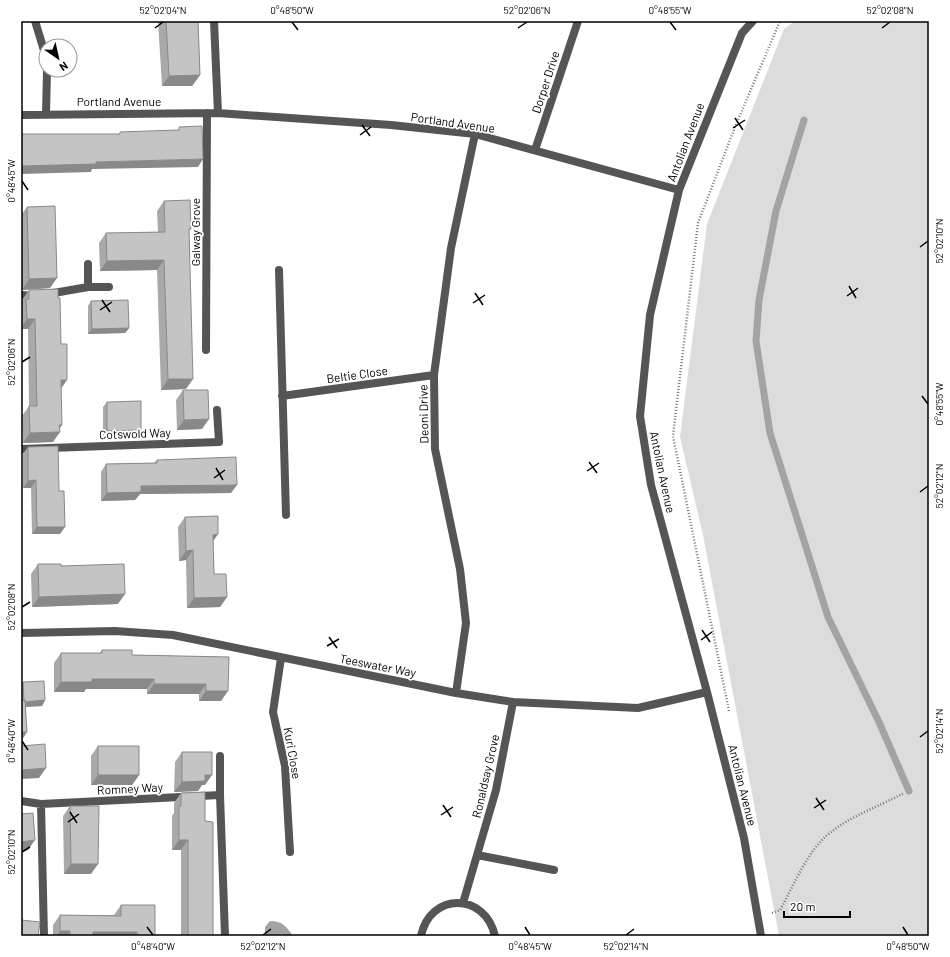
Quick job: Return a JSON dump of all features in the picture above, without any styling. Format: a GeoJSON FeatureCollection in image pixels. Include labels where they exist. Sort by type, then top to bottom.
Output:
{"type":"FeatureCollection","features":[{"type":"Feature","properties":{"kind":"street"},"geometry":{"type":"LineString","coordinates":[[36,21],[41,38]]}},
{"type":"Feature","properties":{"kind":"street"},"geometry":{"type":"LineString","coordinates":[[214,21],[218,113]]}},
{"type":"Feature","properties":{"kind":"street","name":"Dorper Drive"},"geometry":{"type":"LineString","coordinates":[[536,150],[578,21]]}},
{"type":"Feature","properties":{"kind":"street","name":"Antolian Avenue"},"geometry":{"type":"LineString","coordinates":[[753,21],[742,33],[679,190],[650,315],[640,416],[651,485],[707,692],[744,838],[761,936]]}},
{"type":"Feature","properties":{"kind":"street"},"geometry":{"type":"LineString","coordinates":[[46,114],[47,78]]}},
{"type":"Feature","properties":{"kind":"street","name":"Galway Grove"},"geometry":{"type":"LineString","coordinates":[[206,350],[207,113]]}},
{"type":"Feature","properties":{"kind":"street","name":"Portland Avenue"},"geometry":{"type":"LineString","coordinates":[[21,115],[218,113],[391,125],[475,134],[679,190]]}},
{"type":"Feature","properties":{"kind":"street","name":"Deoni Drive"},"geometry":{"type":"LineString","coordinates":[[456,692],[466,623],[460,569],[435,450],[434,375],[450,248],[475,134]]}},
{"type":"Feature","properties":{"kind":"street"},"geometry":{"type":"LineString","coordinates":[[88,264],[88,287]]}},
{"type":"Feature","properties":{"kind":"street"},"geometry":{"type":"LineString","coordinates":[[278,270],[286,515]]}},
{"type":"Feature","properties":{"kind":"street"},"geometry":{"type":"LineString","coordinates":[[21,295],[36,296],[88,287],[109,288]]}},
{"type":"Feature","properties":{"kind":"street","name":"Beltie Close"},"geometry":{"type":"LineString","coordinates":[[282,396],[434,375]]}},
{"type":"Feature","properties":{"kind":"street","name":"Cotswold Way"},"geometry":{"type":"LineString","coordinates":[[21,449],[219,442],[217,410]]}},
{"type":"Feature","properties":{"kind":"street","name":"Teeswater Way"},"geometry":{"type":"LineString","coordinates":[[21,633],[115,631],[173,635],[281,658],[513,702],[638,708],[707,692]]}},
{"type":"Feature","properties":{"kind":"street","name":"Kuri Close"},"geometry":{"type":"LineString","coordinates":[[281,658],[273,712],[285,766],[290,852]]}},
{"type":"Feature","properties":{"kind":"street","name":"Ronaldsay Grove"},"geometry":{"type":"LineString","coordinates":[[463,903],[496,790],[513,702]]}},
{"type":"Feature","properties":{"kind":"street"},"geometry":{"type":"LineString","coordinates":[[220,756],[225,936]]}},
{"type":"Feature","properties":{"kind":"street","name":"Romney Way"},"geometry":{"type":"LineString","coordinates":[[21,801],[41,804],[220,795]]}},
{"type":"Feature","properties":{"kind":"street"},"geometry":{"type":"LineString","coordinates":[[41,804],[44,936]]}},
{"type":"Feature","properties":{"kind":"street"},"geometry":{"type":"LineString","coordinates":[[477,855],[554,870]]}},
{"type":"Feature","properties":{"kind":"street"},"geometry":{"type":"LineString","coordinates":[[421,936],[424,924],[436,910],[452,903],[463,903],[476,907],[486,914],[492,925],[495,936]]}},
{"type":"Feature","properties":{"kind":"path"},"geometry":{"type":"LineString","coordinates":[[730,712],[673,436],[698,223],[735,127],[780,21]]}},
{"type":"Feature","properties":{"kind":"path"},"geometry":{"type":"LineString","coordinates":[[767,914],[780,910],[812,852],[823,839],[839,826],[904,793]]}},
{"type":"Feature","properties":{"kind":"shaded area"},"geometry":{"type":"Polygon","coordinates":[[[795,21],[929,21],[929,936],[779,936],[703,535],[680,437],[707,224],[784,29],[795,21]]]}},
{"type":"Feature","properties":{"kind":"shaded area"},"geometry":{"type":"Polygon","coordinates":[[[270,921],[278,922],[283,925],[293,936],[265,936],[265,927],[270,921]]]}},
{"type":"Feature","properties":{"kind":"building"},"geometry":{"type":"Polygon","coordinates":[[[166,21],[198,21],[200,75],[169,76],[166,21]]]}},
{"type":"Feature","properties":{"kind":"building"},"geometry":{"type":"Polygon","coordinates":[[[202,126],[203,159],[21,166],[21,134],[120,134],[120,132],[179,130],[179,127],[202,126]]]}},
{"type":"Feature","properties":{"kind":"building"},"geometry":{"type":"Polygon","coordinates":[[[190,200],[191,229],[189,229],[193,379],[168,379],[164,260],[107,261],[106,233],[165,232],[164,201],[190,200]]]}},
{"type":"Feature","properties":{"kind":"building"},"geometry":{"type":"Polygon","coordinates":[[[55,206],[57,278],[29,279],[27,207],[55,206]]]}},
{"type":"Feature","properties":{"kind":"building"},"geometry":{"type":"Polygon","coordinates":[[[58,289],[58,298],[60,298],[61,344],[67,344],[67,380],[61,380],[62,425],[59,425],[60,432],[30,433],[29,406],[37,406],[35,319],[27,319],[26,299],[29,299],[29,290],[58,289]]]}},
{"type":"Feature","properties":{"kind":"building"},"geometry":{"type":"Polygon","coordinates":[[[128,300],[129,328],[92,329],[91,301],[128,300]]]}},
{"type":"Feature","properties":{"kind":"building"},"geometry":{"type":"Polygon","coordinates":[[[183,390],[208,390],[209,419],[184,420],[183,390]]]}},
{"type":"Feature","properties":{"kind":"building"},"geometry":{"type":"Polygon","coordinates":[[[141,401],[141,430],[107,431],[107,402],[141,401]]]}},
{"type":"Feature","properties":{"kind":"building"},"geometry":{"type":"Polygon","coordinates":[[[58,446],[59,491],[64,491],[65,527],[37,527],[36,480],[28,481],[28,447],[58,446]]]}},
{"type":"Feature","properties":{"kind":"building"},"geometry":{"type":"Polygon","coordinates":[[[236,457],[237,485],[141,486],[141,492],[107,493],[106,464],[157,463],[157,460],[236,457]]]}},
{"type":"Feature","properties":{"kind":"building"},"geometry":{"type":"Polygon","coordinates":[[[218,516],[218,534],[213,535],[214,574],[226,574],[227,597],[194,598],[193,550],[186,551],[185,517],[218,516]]]}},
{"type":"Feature","properties":{"kind":"building"},"geometry":{"type":"Polygon","coordinates":[[[38,564],[61,564],[61,566],[124,564],[125,594],[39,597],[38,564]]]}},
{"type":"Feature","properties":{"kind":"building"},"geometry":{"type":"Polygon","coordinates":[[[102,650],[132,650],[132,655],[229,657],[228,691],[206,691],[206,684],[154,684],[154,679],[92,679],[92,682],[61,682],[61,653],[102,653],[102,650]]]}},
{"type":"Feature","properties":{"kind":"building"},"geometry":{"type":"Polygon","coordinates":[[[44,681],[45,700],[25,702],[23,682],[44,681]]]}},
{"type":"Feature","properties":{"kind":"building"},"geometry":{"type":"Polygon","coordinates":[[[25,700],[27,732],[21,732],[21,701],[25,700]]]}},
{"type":"Feature","properties":{"kind":"building"},"geometry":{"type":"Polygon","coordinates":[[[45,744],[46,768],[21,770],[21,746],[45,744]]]}},
{"type":"Feature","properties":{"kind":"building"},"geometry":{"type":"Polygon","coordinates":[[[98,746],[139,746],[139,775],[98,775],[98,746]]]}},
{"type":"Feature","properties":{"kind":"building"},"geometry":{"type":"Polygon","coordinates":[[[182,752],[212,752],[212,775],[205,775],[205,781],[182,782],[182,752]]]}},
{"type":"Feature","properties":{"kind":"building"},"geometry":{"type":"Polygon","coordinates":[[[205,792],[205,821],[213,822],[213,936],[188,936],[188,840],[179,840],[179,806],[181,806],[181,793],[205,792]]]}},
{"type":"Feature","properties":{"kind":"building"},"geometry":{"type":"Polygon","coordinates":[[[70,806],[99,806],[98,864],[71,864],[70,806]]]}},
{"type":"Feature","properties":{"kind":"building"},"geometry":{"type":"Polygon","coordinates":[[[33,813],[35,840],[21,842],[21,814],[33,813]]]}},
{"type":"Feature","properties":{"kind":"building"},"geometry":{"type":"Polygon","coordinates":[[[121,905],[155,905],[155,936],[137,936],[137,932],[93,932],[93,936],[70,936],[70,931],[60,931],[60,915],[121,916],[121,905]]]}},
{"type":"Feature","properties":{"kind":"building"},"geometry":{"type":"Polygon","coordinates":[[[21,920],[40,922],[38,936],[21,936],[21,920]]]}},
{"type":"Feature","properties":{"kind":"waterway"},"geometry":{"type":"LineString","coordinates":[[804,120],[776,211],[759,300],[756,341],[770,433],[828,617],[879,722],[909,791]]}}]}
